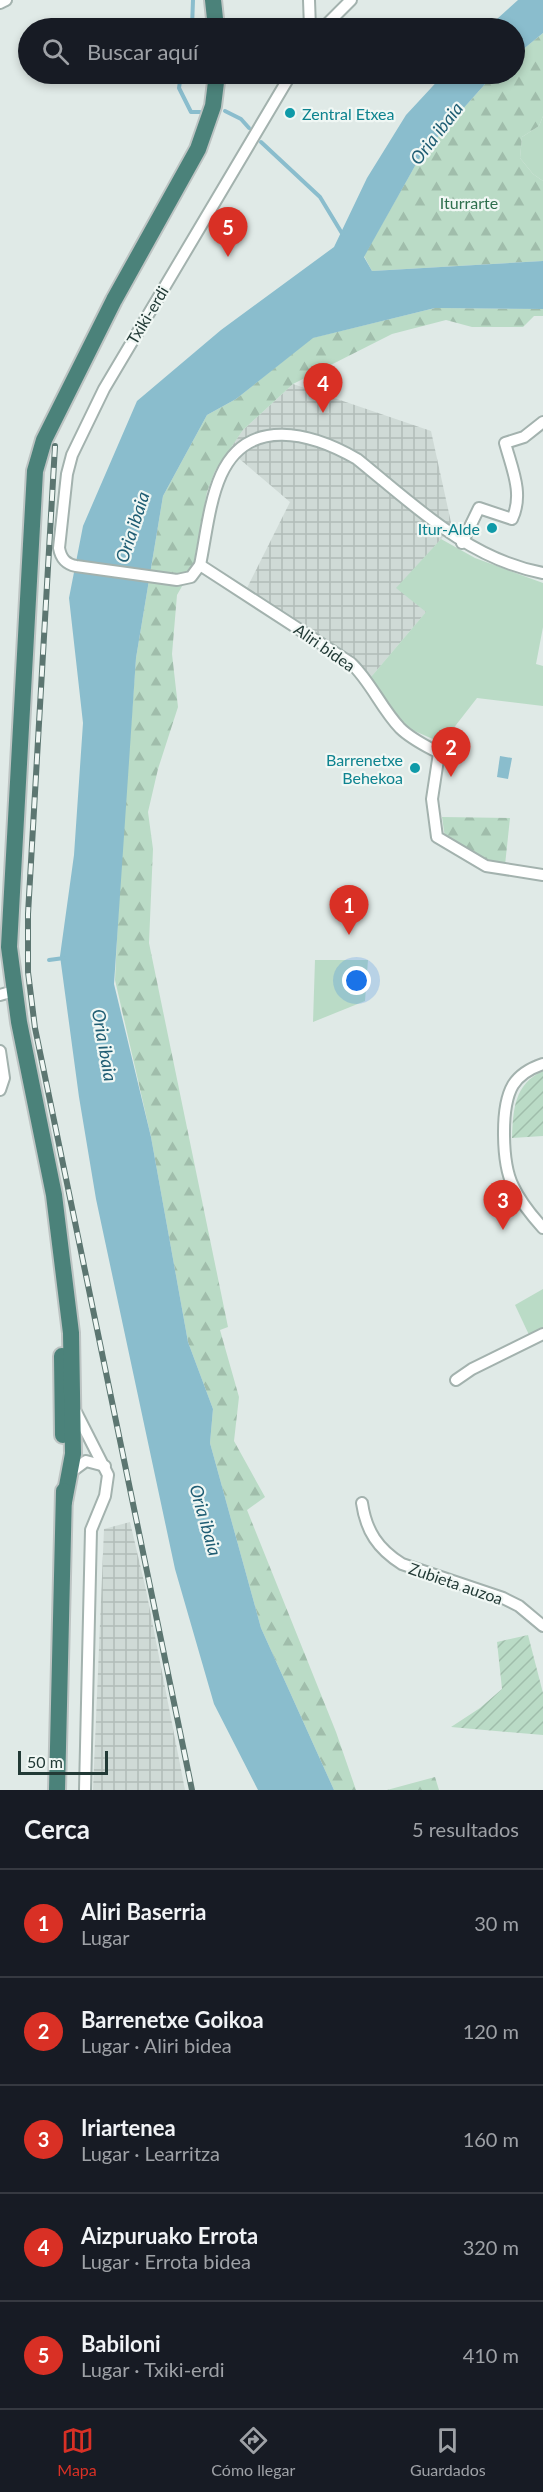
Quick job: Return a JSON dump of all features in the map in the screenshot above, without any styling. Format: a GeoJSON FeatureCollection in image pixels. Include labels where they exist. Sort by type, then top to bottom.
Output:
{"type":"FeatureCollection","features":[{"type":"Feature","properties":{"kind":"highway"},"geometry":{"type":"LineString","coordinates":[[213,0],[215,18]]}},
{"type":"Feature","properties":{"kind":"highway"},"geometry":{"type":"LineString","coordinates":[[66,1475],[79,1458],[68,1442],[61,1257],[51,1178],[7,993],[36,463],[44,440],[114,300],[198,149],[213,106],[216,84]]}},
{"type":"Feature","properties":{"kind":"highway"},"geometry":{"type":"LineString","coordinates":[[57,1790],[68,1406]]}},
{"type":"Feature","properties":{"kind":"street"},"geometry":{"type":"LineString","coordinates":[[0,3],[6,0]]}},
{"type":"Feature","properties":{"kind":"street"},"geometry":{"type":"LineString","coordinates":[[309,0],[310,18]]}},
{"type":"Feature","properties":{"kind":"street"},"geometry":{"type":"LineString","coordinates":[[333,18],[351,0]]}},
{"type":"Feature","properties":{"kind":"street","name":"Txiki-erdi"},"geometry":{"type":"LineString","coordinates":[[200,566],[191,577],[177,580],[76,566],[65,562],[59,549],[67,474],[79,437],[104,389],[285,84]]}},
{"type":"Feature","properties":{"kind":"street"},"geometry":{"type":"LineString","coordinates":[[462,543],[479,508],[512,519],[518,506],[516,485],[505,443],[524,437],[543,422]]}},
{"type":"Feature","properties":{"kind":"street"},"geometry":{"type":"LineString","coordinates":[[200,566],[221,475],[234,455],[253,441],[272,435],[295,434],[338,448],[357,459],[462,543],[510,564],[543,573]]}},
{"type":"Feature","properties":{"kind":"street","name":"Aliri bidea"},"geometry":{"type":"LineString","coordinates":[[200,566],[351,663],[366,677],[399,727],[411,737],[440,753],[432,799],[437,837],[486,866],[543,875]]}},
{"type":"Feature","properties":{"kind":"street"},"geometry":{"type":"LineString","coordinates":[[0,1051],[4,1069],[0,1090]]}},
{"type":"Feature","properties":{"kind":"street"},"geometry":{"type":"LineString","coordinates":[[543,1064],[522,1075],[513,1086],[507,1101],[504,1140],[506,1165],[513,1186],[543,1228]]}},
{"type":"Feature","properties":{"kind":"street"},"geometry":{"type":"LineString","coordinates":[[456,1380],[543,1334]]}},
{"type":"Feature","properties":{"kind":"street"},"geometry":{"type":"LineString","coordinates":[[68,1406],[103,1463],[108,1483],[92,1530],[85,1790]]}},
{"type":"Feature","properties":{"kind":"street"},"geometry":{"type":"LineString","coordinates":[[79,1458],[86,1450],[103,1463]]}},
{"type":"Feature","properties":{"kind":"street","name":"Zubieta auzoa"},"geometry":{"type":"LineString","coordinates":[[362,1503],[365,1524],[375,1540],[402,1564],[519,1606],[543,1626]]}},
{"type":"Feature","properties":{"kind":"shaded area"},"geometry":{"type":"Polygon","coordinates":[[[293,384],[431,431],[452,527],[397,588],[427,611],[371,677],[356,663],[245,592],[290,502],[229,450],[243,430],[293,384]]]}},
{"type":"Feature","properties":{"kind":"shaded area"},"geometry":{"type":"Polygon","coordinates":[[[130,1522],[146,1590],[185,1790],[93,1790],[104,1529],[130,1522]]]}},
{"type":"Feature","properties":{"kind":"green space","name":"Iturrarte"},"geometry":{"type":"Polygon","coordinates":[[[543,33],[543,116],[539,126],[522,137],[520,158],[533,174],[543,181],[543,261],[372,271],[364,256],[420,157],[485,84],[525,84],[525,48],[543,33]]]}},
{"type":"Feature","properties":{"kind":"green space"},"geometry":{"type":"Polygon","coordinates":[[[543,116],[543,181],[533,174],[520,158],[522,137],[539,126],[543,116]]]}},
{"type":"Feature","properties":{"kind":"green space"},"geometry":{"type":"Polygon","coordinates":[[[435,308],[543,309],[543,316],[534,316],[523,327],[472,327],[446,320],[392,334],[293,384],[243,430],[215,471],[207,492],[193,567],[177,595],[172,654],[178,707],[158,769],[148,812],[153,849],[149,943],[228,1327],[220,1330],[239,1397],[234,1441],[265,1497],[247,1510],[336,1732],[356,1790],[334,1790],[261,1628],[210,1443],[213,1409],[188,1342],[151,1137],[115,980],[121,857],[136,658],[163,496],[207,415],[236,399],[312,338],[435,308]]]}},
{"type":"Feature","properties":{"kind":"green space"},"geometry":{"type":"Polygon","coordinates":[[[441,539],[475,558],[543,583],[543,627],[536,664],[543,666],[543,706],[477,698],[442,743],[403,726],[371,677],[426,612],[396,588],[441,539]]]}},
{"type":"Feature","properties":{"kind":"green space"},"geometry":{"type":"Polygon","coordinates":[[[442,817],[510,818],[505,865],[481,862],[445,838],[442,817]]]}},
{"type":"Feature","properties":{"kind":"green space"},"geometry":{"type":"Polygon","coordinates":[[[315,960],[368,960],[365,1001],[313,1022],[315,960]]]}},
{"type":"Feature","properties":{"kind":"green space"},"geometry":{"type":"Polygon","coordinates":[[[543,1071],[543,1136],[512,1138],[517,1099],[526,1083],[543,1071]]]}},
{"type":"Feature","properties":{"kind":"green space"},"geometry":{"type":"Polygon","coordinates":[[[543,1289],[543,1330],[530,1337],[515,1305],[543,1289]]]}},
{"type":"Feature","properties":{"kind":"green space"},"geometry":{"type":"Polygon","coordinates":[[[528,1635],[543,1693],[543,1735],[451,1727],[480,1708],[502,1689],[497,1642],[528,1635]]]}},
{"type":"Feature","properties":{"kind":"green space"},"geometry":{"type":"Polygon","coordinates":[[[435,1777],[439,1790],[387,1790],[435,1777]]]}},
{"type":"Feature","properties":{"kind":"water"},"geometry":{"type":"Polygon","coordinates":[[[518,0],[543,0],[543,33],[525,48],[525,18],[498,18],[518,0]]]}},
{"type":"Feature","properties":{"kind":"water","name":"Oria ibaia"},"geometry":{"type":"Polygon","coordinates":[[[435,84],[485,84],[420,157],[364,257],[372,271],[543,261],[543,309],[435,308],[313,338],[236,399],[207,415],[163,496],[136,658],[114,984],[151,1137],[188,1342],[213,1409],[210,1443],[261,1628],[334,1790],[258,1790],[214,1704],[175,1569],[96,1199],[79,1097],[60,956],[74,855],[83,723],[69,598],[83,526],[137,401],[221,330],[334,247],[367,178],[406,115],[435,84]]]}},
{"type":"Feature","properties":{"kind":"water"},"geometry":{"type":"Polygon","coordinates":[[[500,756],[512,758],[508,779],[497,777],[500,756]]]}},
{"type":"Feature","properties":{"kind":"waterway"},"geometry":{"type":"LineString","coordinates":[[192,18],[193,0]]}},
{"type":"Feature","properties":{"kind":"waterway"},"geometry":{"type":"LineString","coordinates":[[180,84],[179,88],[191,112],[200,112]]}},
{"type":"Feature","properties":{"kind":"waterway"},"geometry":{"type":"LineString","coordinates":[[225,111],[241,119],[249,128]]}},
{"type":"Feature","properties":{"kind":"waterway"},"geometry":{"type":"LineString","coordinates":[[261,142],[320,197],[343,235]]}},
{"type":"Feature","properties":{"kind":"waterway"},"geometry":{"type":"LineString","coordinates":[[49,960],[64,958]]}},
{"type":"Feature","properties":{"kind":"railway"},"geometry":{"type":"LineString","coordinates":[[55,446],[28,914],[28,972],[35,1028],[192,1790]]}},
{"type":"Feature","properties":{"kind":"place","name":"Zentral Etxea"},"geometry":{"type":"Point","coordinates":[290,113]}},
{"type":"Feature","properties":{"kind":"place","name":"Babiloni"},"geometry":{"type":"Point","coordinates":[228,257]}},
{"type":"Feature","properties":{"kind":"place","name":"Aizpuruako Errota"},"geometry":{"type":"Point","coordinates":[323,413]}},
{"type":"Feature","properties":{"kind":"place","name":"Itur-Alde"},"geometry":{"type":"Point","coordinates":[492,528]}},
{"type":"Feature","properties":{"kind":"place","name":"Barrenetxe Behekoa"},"geometry":{"type":"Point","coordinates":[415,768]}},
{"type":"Feature","properties":{"kind":"place","name":"Barrenetxe Goikoa"},"geometry":{"type":"Point","coordinates":[451,777]}},
{"type":"Feature","properties":{"kind":"place","name":"Aliri Baserria"},"geometry":{"type":"Point","coordinates":[349,935]}},
{"type":"Feature","properties":{"kind":"place","name":"Iriartenea"},"geometry":{"type":"Point","coordinates":[503,1230]}}]}
